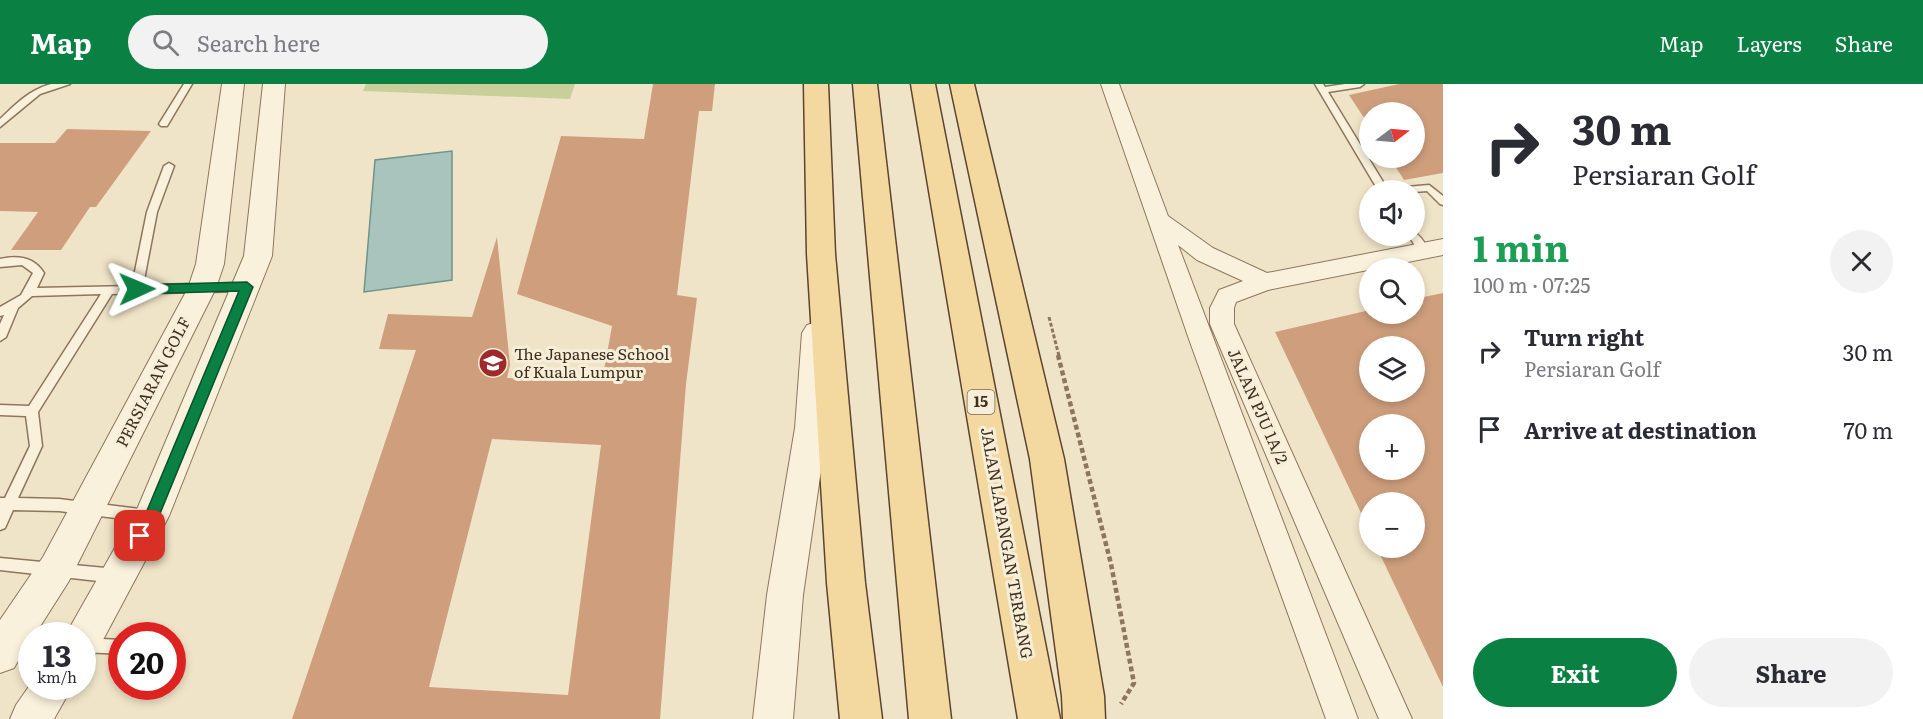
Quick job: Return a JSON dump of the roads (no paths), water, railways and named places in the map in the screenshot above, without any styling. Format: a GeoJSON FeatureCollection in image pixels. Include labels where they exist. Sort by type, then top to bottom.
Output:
{"type":"FeatureCollection","features":[{"type":"Feature","properties":{"kind":"main road"},"geometry":{"type":"LineString","coordinates":[[816,84],[821,254],[846,583],[861,719]]}},
{"type":"Feature","properties":{"kind":"main road"},"geometry":{"type":"LineString","coordinates":[[865,84],[930,719]]}},
{"type":"Feature","properties":{"kind":"main road","name":"JALAN LAPANGAN TERBANG"},"geometry":{"type":"LineString","coordinates":[[923,84],[1039,719]]}},
{"type":"Feature","properties":{"kind":"main road"},"geometry":{"type":"LineString","coordinates":[[962,84],[1047,459],[1083,696],[1084,719]]}},
{"type":"Feature","properties":{"kind":"street","name":"PERSIARAN GOLF"},"geometry":{"type":"LineString","coordinates":[[0,654],[56,569],[202,288],[210,264],[233,84]]}},
{"type":"Feature","properties":{"kind":"street"},"geometry":{"type":"LineString","coordinates":[[92,622],[152,516],[258,256],[274,84]]}},
{"type":"Feature","properties":{"kind":"street","name":"JALAN PJU 1A/2"},"geometry":{"type":"LineString","coordinates":[[1110,84],[1161,221],[1202,342],[1342,719]]}},
{"type":"Feature","properties":{"kind":"street"},"geometry":{"type":"LineString","coordinates":[[1161,221],[1205,254],[1265,282]]}},
{"type":"Feature","properties":{"kind":"street","name":"JALAN PJU 1A/2"},"geometry":{"type":"LineString","coordinates":[[1396,719],[1222,324],[1222,308],[1227,296],[1265,282],[1427,244]]}},
{"type":"Feature","properties":{"kind":"street"},"geometry":{"type":"LineString","coordinates":[[773,719],[785,595],[811,428],[821,254]]}},
{"type":"Feature","properties":{"kind":"street"},"geometry":{"type":"LineString","coordinates":[[30,719],[43,700]]}},
{"type":"Feature","properties":{"kind":"lane"},"geometry":{"type":"LineString","coordinates":[[0,124],[34,92],[44,87],[66,84]]}},
{"type":"Feature","properties":{"kind":"lane"},"geometry":{"type":"LineString","coordinates":[[164,124],[188,84]]}},
{"type":"Feature","properties":{"kind":"lane"},"geometry":{"type":"LineString","coordinates":[[1360,84],[1322,87],[1377,180]]}},
{"type":"Feature","properties":{"kind":"lane"},"geometry":{"type":"LineString","coordinates":[[137,289],[152,212],[169,166]]}},
{"type":"Feature","properties":{"kind":"lane"},"geometry":{"type":"LineString","coordinates":[[1425,188],[1443,186]]}},
{"type":"Feature","properties":{"kind":"lane"},"geometry":{"type":"LineString","coordinates":[[1429,188],[1443,202]]}},
{"type":"Feature","properties":{"kind":"lane"},"geometry":{"type":"LineString","coordinates":[[0,263],[22,261],[34,265],[39,273],[32,292],[14,306],[0,312]]}},
{"type":"Feature","properties":{"kind":"lane"},"geometry":{"type":"LineString","coordinates":[[32,292],[247,287]]}},
{"type":"Feature","properties":{"kind":"lane"},"geometry":{"type":"LineString","coordinates":[[0,524],[6,504],[36,446],[32,411],[109,290]]}},
{"type":"Feature","properties":{"kind":"lane"},"geometry":{"type":"LineString","coordinates":[[0,337],[14,306]]}},
{"type":"Feature","properties":{"kind":"lane"},"geometry":{"type":"LineString","coordinates":[[0,410],[32,411]]}},
{"type":"Feature","properties":{"kind":"lane"},"geometry":{"type":"LineString","coordinates":[[6,504],[89,508],[152,516]]}},
{"type":"Feature","properties":{"kind":"lane"},"geometry":{"type":"LineString","coordinates":[[0,564],[117,577]]}},
{"type":"Feature","properties":{"kind":"water"},"geometry":{"type":"Polygon","coordinates":[[[452,151],[452,280],[364,292],[375,160],[452,151]]]}},
{"type":"Feature","properties":{"kind":"place","name":"The Japanese School of Kuala Lumpur"},"geometry":{"type":"Point","coordinates":[493,363]}}]}
